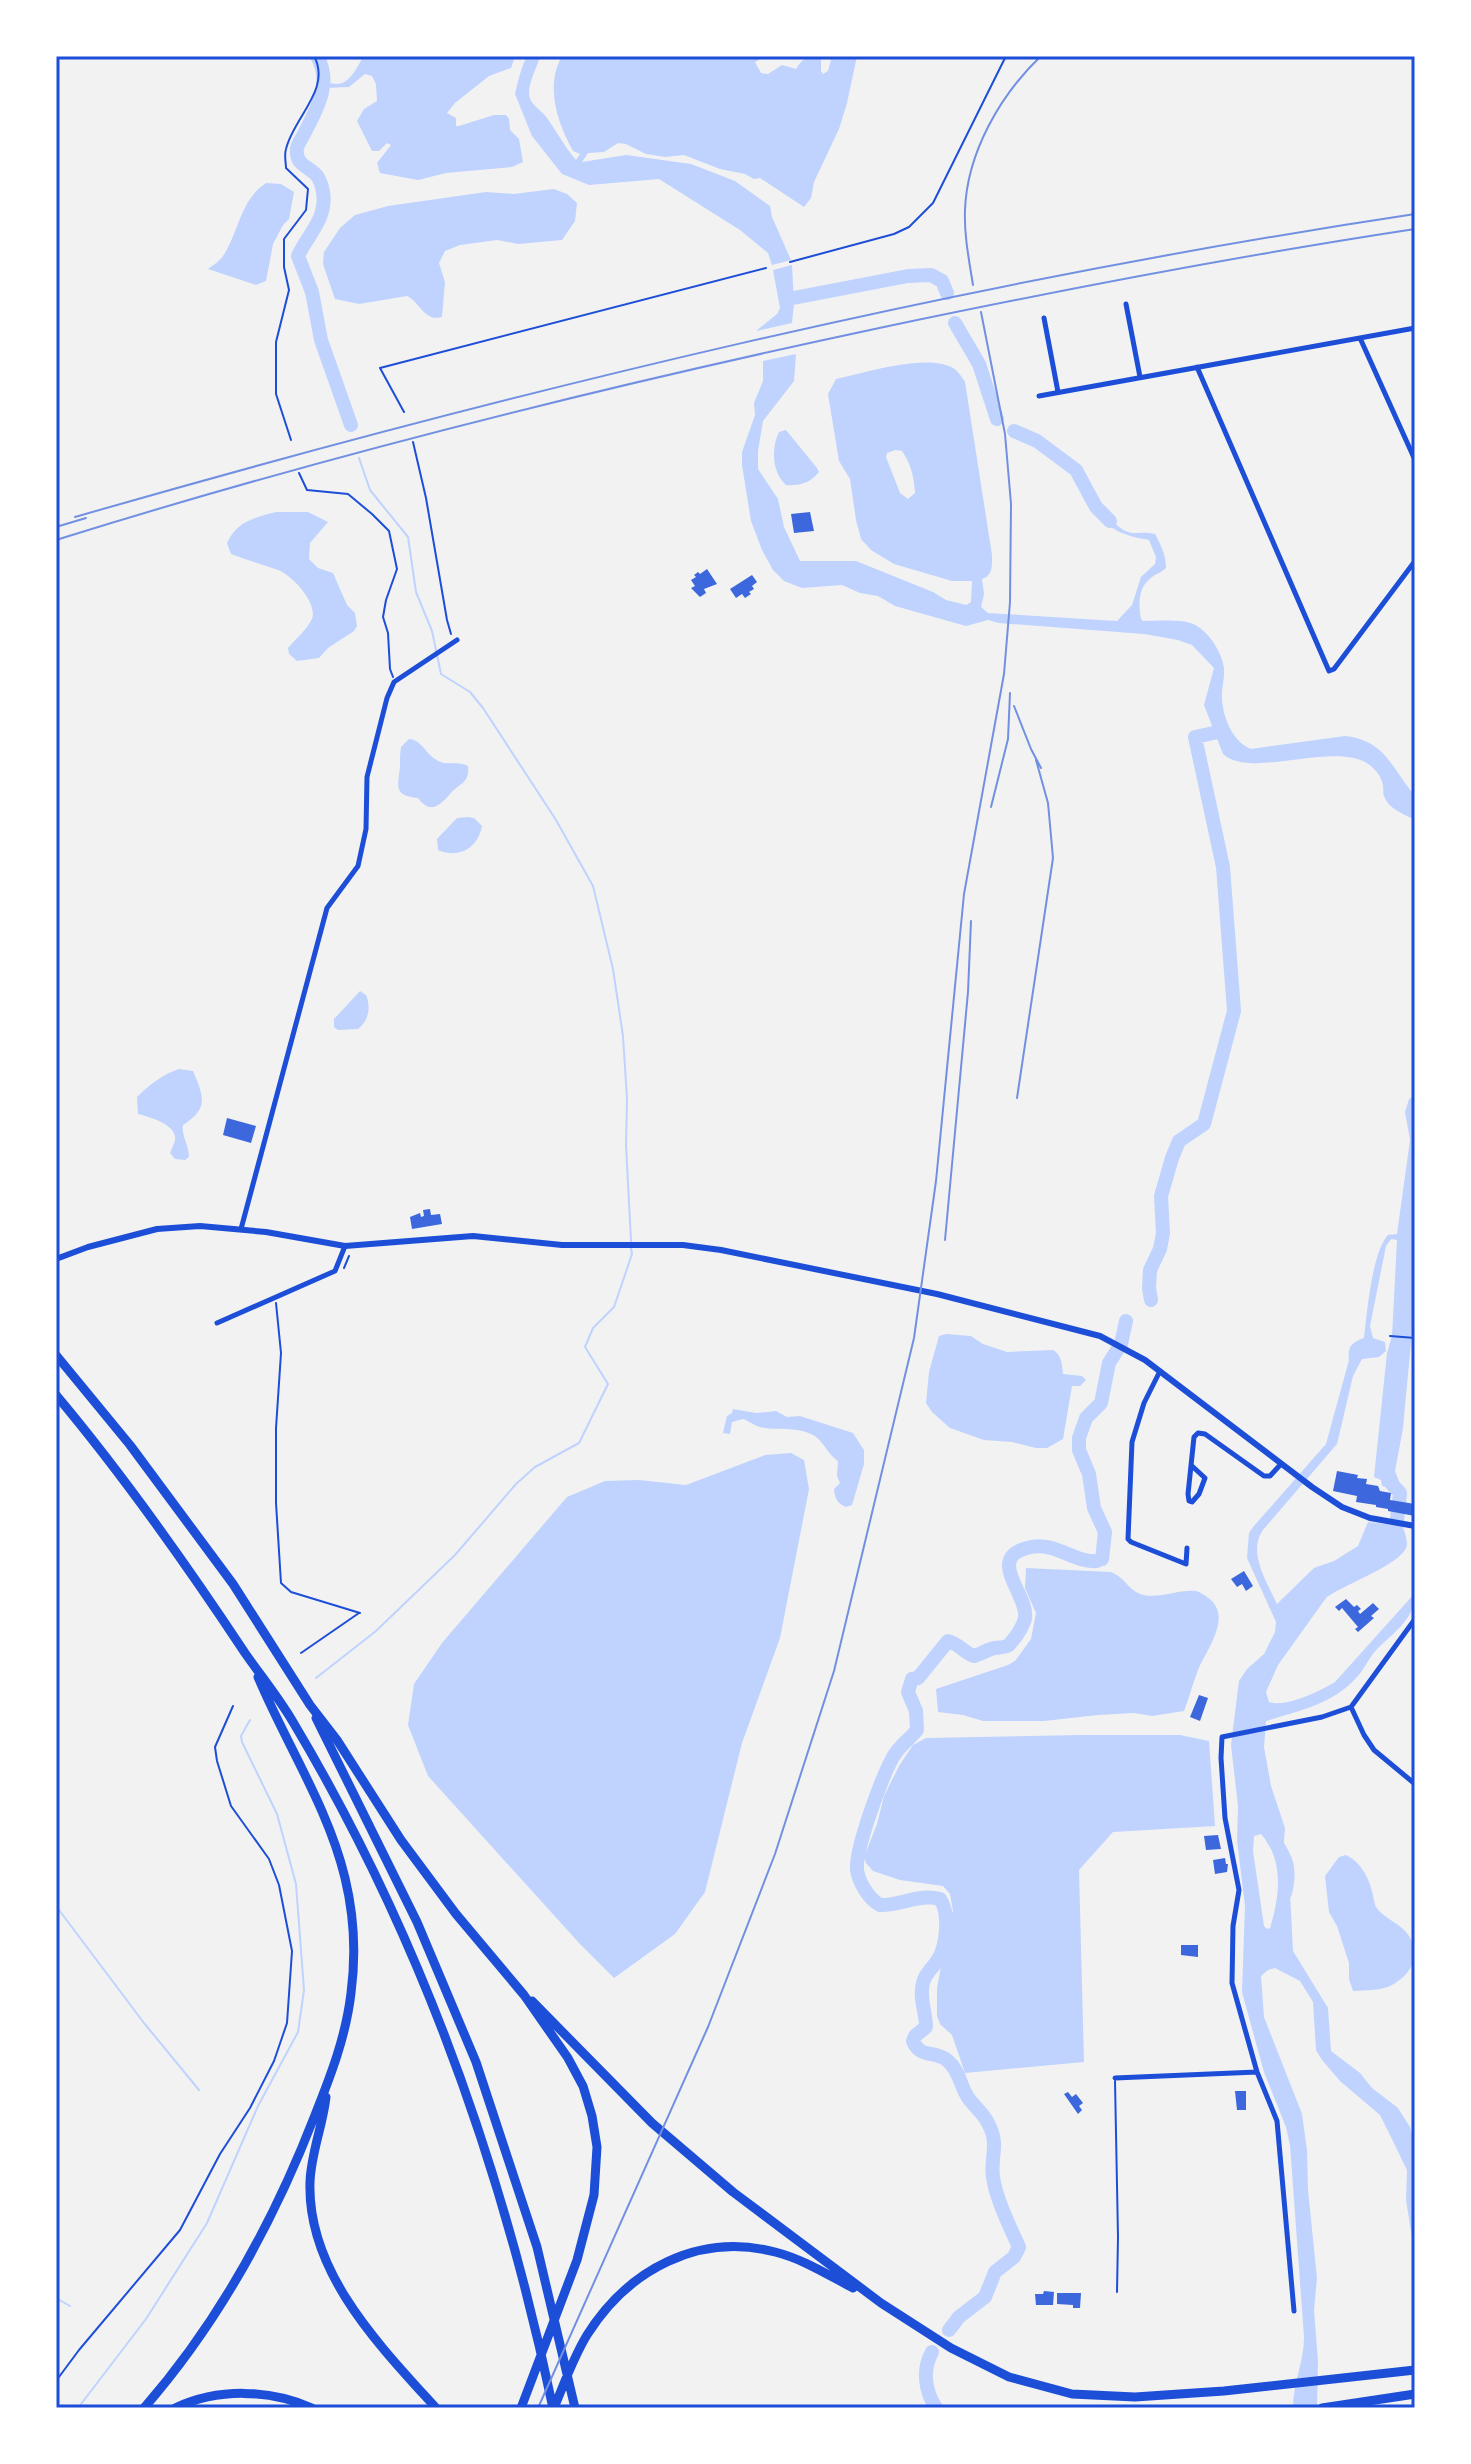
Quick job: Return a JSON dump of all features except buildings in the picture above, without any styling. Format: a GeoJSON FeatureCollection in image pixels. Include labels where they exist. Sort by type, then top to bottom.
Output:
{"type":"FeatureCollection","features":[{"type":"Feature","properties":{"kind":"highway"},"geometry":{"type":"LineString","coordinates":[[56,1355],[130,1445],[233,1584],[386,1818],[456,1914],[524,1995],[568,2058],[583,2086],[592,2116],[597,2162],[594,2195],[586,2231],[521,2408]]}},
{"type":"Feature","properties":{"kind":"highway"},"geometry":{"type":"LineString","coordinates":[[56,1395],[143,1504],[271,1689],[312,1755],[367,1859],[404,1940],[472,2111],[523,2279],[554,2408]]}},
{"type":"Feature","properties":{"kind":"highway"},"geometry":{"type":"LineString","coordinates":[[144,2408],[188,2352],[243,2268],[292,2174],[327,2087],[344,2031],[352,1990],[354,1946],[341,1864],[323,1814],[252,1663]]}},
{"type":"Feature","properties":{"kind":"highway"},"geometry":{"type":"LineString","coordinates":[[310,1705],[405,1896],[449,1993],[490,2101],[537,2247],[575,2408]]}},
{"type":"Feature","properties":{"kind":"highway"},"geometry":{"type":"LineString","coordinates":[[524,1995],[542,2009],[652,2123],[707,2172],[881,2303]]}},
{"type":"Feature","properties":{"kind":"highway"},"geometry":{"type":"LineString","coordinates":[[327,2087],[310,2181],[313,2223],[321,2251],[358,2315],[436,2408]]}},
{"type":"Feature","properties":{"kind":"highway"},"geometry":{"type":"LineString","coordinates":[[554,2408],[580,2348],[606,2308],[630,2284],[646,2272],[691,2252],[725,2247],[776,2252],[818,2269],[881,2303],[972,2360],[1009,2377],[1051,2390],[1094,2397],[1135,2397],[1415,2370]]}},
{"type":"Feature","properties":{"kind":"highway"},"geometry":{"type":"LineString","coordinates":[[175,2408],[201,2399],[240,2394],[280,2398],[312,2408]]}},
{"type":"Feature","properties":{"kind":"highway"},"geometry":{"type":"LineString","coordinates":[[1322,2408],[1415,2394]]}},
{"type":"Feature","properties":{"kind":"street"},"geometry":{"type":"LineString","coordinates":[[1126,304],[1140,377]]}},
{"type":"Feature","properties":{"kind":"street"},"geometry":{"type":"LineString","coordinates":[[1044,318],[1058,392]]}},
{"type":"Feature","properties":{"kind":"street"},"geometry":{"type":"LineString","coordinates":[[1039,396],[1415,328]]}},
{"type":"Feature","properties":{"kind":"street"},"geometry":{"type":"LineString","coordinates":[[1360,338],[1415,460]]}},
{"type":"Feature","properties":{"kind":"street"},"geometry":{"type":"LineString","coordinates":[[1197,367],[1327,669],[1331,672],[1415,561]]}},
{"type":"Feature","properties":{"kind":"street"},"geometry":{"type":"LineString","coordinates":[[242,1227],[327,908],[358,866],[366,829],[367,777],[387,698],[394,682],[456,641]]}},
{"type":"Feature","properties":{"kind":"street"},"geometry":{"type":"LineString","coordinates":[[56,1259],[157,1229],[200,1226],[242,1227],[347,1246],[473,1236],[562,1245],[683,1245],[721,1250],[937,1294],[1080,1330],[1115,1343],[1160,1371],[1291,1472],[1342,1507],[1370,1518],[1412,1525]]}},
{"type":"Feature","properties":{"kind":"street"},"geometry":{"type":"LineString","coordinates":[[217,1323],[335,1271],[347,1246]]}},
{"type":"Feature","properties":{"kind":"street"},"geometry":{"type":"LineString","coordinates":[[1160,1371],[1144,1403],[1132,1442],[1128,1539],[1186,1564],[1187,1548]]}},
{"type":"Feature","properties":{"kind":"street"},"geometry":{"type":"LineString","coordinates":[[1192,1466],[1205,1480],[1192,1502],[1188,1494],[1194,1437],[1198,1433],[1264,1476],[1270,1476],[1281,1464]]}},
{"type":"Feature","properties":{"kind":"street"},"geometry":{"type":"LineString","coordinates":[[1294,2311],[1277,2121],[1257,2072],[1232,1983],[1233,1926],[1239,1890],[1225,1818],[1222,1737],[1322,1717],[1351,1707],[1415,1619]]}},
{"type":"Feature","properties":{"kind":"street"},"geometry":{"type":"LineString","coordinates":[[1351,1707],[1374,1750],[1415,1784]]}},
{"type":"Feature","properties":{"kind":"street"},"geometry":{"type":"LineString","coordinates":[[1115,2078],[1257,2072]]}},
{"type":"Feature","properties":{"kind":"lane"},"geometry":{"type":"LineString","coordinates":[[1115,2078],[1117,2292]]}},
{"type":"Feature","properties":{"kind":"path"},"geometry":{"type":"LineString","coordinates":[[291,440],[276,394],[276,342],[289,290],[284,267],[284,239],[306,210],[308,189],[286,168],[285,150],[319,83],[320,66],[314,56]]}},
{"type":"Feature","properties":{"kind":"path"},"geometry":{"type":"LineString","coordinates":[[790,262],[894,234],[921,217],[943,186],[1006,56]]}},
{"type":"Feature","properties":{"kind":"path"},"geometry":{"type":"LineString","coordinates":[[404,412],[380,368],[766,268]]}},
{"type":"Feature","properties":{"kind":"path"},"geometry":{"type":"LineString","coordinates":[[413,442],[447,620],[456,641]]}},
{"type":"Feature","properties":{"kind":"path"},"geometry":{"type":"LineString","coordinates":[[299,473],[307,490],[348,494],[389,531],[397,569],[383,617],[394,682]]}},
{"type":"Feature","properties":{"kind":"path"},"geometry":{"type":"LineString","coordinates":[[344,1269],[348,1262],[347,1246]]}},
{"type":"Feature","properties":{"kind":"path"},"geometry":{"type":"LineString","coordinates":[[276,1302],[281,1353],[276,1428],[276,1503],[281,1583],[291,1592],[360,1613],[301,1653]]}},
{"type":"Feature","properties":{"kind":"path"},"geometry":{"type":"LineString","coordinates":[[1390,1336],[1415,1338]]}},
{"type":"Feature","properties":{"kind":"path"},"geometry":{"type":"LineString","coordinates":[[56,2381],[180,2230],[220,2154],[250,2108],[274,2061],[287,2023],[292,1951],[279,1885],[269,1859],[231,1806],[217,1761],[215,1747],[233,1706]]}},
{"type":"Feature","properties":{"kind":"water"},"geometry":{"type":"Polygon","coordinates":[[[352,56],[515,56],[511,68],[489,76],[447,113],[456,118],[456,126],[494,115],[506,115],[510,130],[519,139],[523,162],[512,167],[446,173],[418,180],[380,173],[377,163],[391,145],[387,143],[379,151],[372,151],[357,121],[364,109],[377,101],[372,76],[365,74],[349,87],[323,88],[325,81],[338,84],[352,75],[362,57],[355,59],[352,56]]]}},
{"type":"Feature","properties":{"kind":"water"},"geometry":{"type":"Polygon","coordinates":[[[527,56],[540,56],[529,88],[531,101],[547,118],[576,160],[580,154],[573,151],[567,140],[555,104],[554,79],[562,56],[766,56],[755,62],[761,73],[768,74],[782,65],[796,69],[813,56],[821,59],[823,74],[828,71],[832,56],[857,56],[839,129],[814,182],[811,198],[804,207],[760,178],[720,169],[684,155],[665,157],[646,154],[618,143],[604,152],[588,153],[582,162],[626,155],[691,164],[735,181],[770,206],[791,260],[772,265],[768,253],[740,230],[659,179],[589,185],[562,174],[532,136],[515,94],[527,56]]]}},
{"type":"Feature","properties":{"kind":"water"},"geometry":{"type":"Polygon","coordinates":[[[266,183],[281,184],[294,192],[289,219],[273,244],[266,281],[256,285],[208,269],[223,256],[245,207],[266,183]]]}},
{"type":"Feature","properties":{"kind":"water"},"geometry":{"type":"Polygon","coordinates":[[[554,189],[567,194],[577,203],[575,221],[562,240],[518,244],[497,240],[460,245],[445,251],[439,263],[445,282],[442,317],[431,317],[407,296],[359,304],[335,299],[323,264],[324,252],[340,228],[355,215],[388,206],[486,192],[514,194],[554,189]]]}},
{"type":"Feature","properties":{"kind":"water"},"geometry":{"type":"Polygon","coordinates":[[[792,265],[792,323],[756,331],[780,308],[773,270],[792,265]]]}},
{"type":"Feature","properties":{"kind":"water"},"geometry":{"type":"Polygon","coordinates":[[[796,354],[794,381],[763,421],[758,469],[778,499],[784,527],[800,561],[856,561],[946,600],[966,605],[971,602],[972,581],[952,581],[894,564],[871,550],[861,539],[850,479],[839,461],[828,394],[836,379],[879,369],[912,363],[941,364],[953,368],[965,382],[992,555],[990,573],[982,579],[984,594],[981,607],[988,613],[1117,621],[1132,605],[1141,577],[1155,564],[1156,557],[1149,540],[1124,534],[1093,509],[1101,505],[1123,530],[1155,534],[1163,550],[1166,568],[1149,579],[1142,589],[1141,619],[1188,622],[1209,636],[1224,668],[1224,714],[1239,741],[1251,749],[1345,736],[1368,742],[1384,755],[1411,791],[1415,792],[1415,820],[1387,802],[1379,775],[1365,762],[1331,756],[1252,763],[1236,761],[1223,754],[1204,705],[1214,668],[1192,645],[1144,634],[988,620],[966,626],[895,606],[878,596],[842,585],[802,588],[784,581],[773,570],[762,550],[751,521],[742,465],[742,452],[755,415],[754,403],[763,381],[763,361],[796,354]],[[902,451],[887,453],[886,457],[900,493],[908,499],[915,493],[915,487],[910,466],[902,451]]]}},
{"type":"Feature","properties":{"kind":"water"},"geometry":{"type":"Polygon","coordinates":[[[786,430],[819,472],[804,483],[786,485],[778,474],[774,453],[776,438],[779,432],[786,430]]]}},
{"type":"Feature","properties":{"kind":"water"},"geometry":{"type":"Polygon","coordinates":[[[276,512],[308,512],[328,522],[310,543],[309,559],[318,568],[333,573],[347,605],[355,613],[357,626],[354,631],[328,648],[319,658],[297,661],[289,654],[288,648],[312,619],[311,605],[302,590],[284,573],[231,554],[227,543],[241,525],[276,512]]]}},
{"type":"Feature","properties":{"kind":"water"},"geometry":{"type":"Polygon","coordinates":[[[409,739],[439,761],[468,766],[466,779],[436,806],[427,806],[418,798],[404,795],[399,789],[401,747],[409,739]]]}},
{"type":"Feature","properties":{"kind":"water"},"geometry":{"type":"Polygon","coordinates":[[[457,818],[474,818],[482,826],[472,846],[453,853],[438,850],[437,839],[457,818]]]}},
{"type":"Feature","properties":{"kind":"water"},"geometry":{"type":"Polygon","coordinates":[[[360,991],[366,995],[368,1004],[365,1022],[358,1029],[338,1030],[334,1027],[334,1019],[360,991]]]}},
{"type":"Feature","properties":{"kind":"water"},"geometry":{"type":"Polygon","coordinates":[[[179,1069],[193,1071],[202,1095],[197,1113],[183,1125],[189,1157],[185,1160],[175,1159],[170,1153],[175,1140],[172,1130],[161,1122],[138,1114],[137,1097],[156,1080],[179,1069]]]}},
{"type":"Feature","properties":{"kind":"water"},"geometry":{"type":"Polygon","coordinates":[[[1415,1096],[1415,1299],[1403,1428],[1395,1471],[1404,1495],[1382,1486],[1381,1480],[1374,1477],[1387,1353],[1392,1336],[1397,1240],[1391,1239],[1386,1246],[1370,1326],[1373,1338],[1385,1342],[1386,1351],[1379,1357],[1362,1359],[1353,1376],[1337,1444],[1263,1530],[1257,1548],[1260,1567],[1277,1604],[1314,1568],[1334,1561],[1358,1546],[1368,1522],[1402,1526],[1407,1543],[1403,1552],[1384,1567],[1326,1598],[1278,1665],[1266,1692],[1269,1702],[1293,1701],[1335,1682],[1415,1593],[1408,1617],[1347,1687],[1314,1706],[1266,1721],[1264,1747],[1271,1786],[1285,1828],[1283,1853],[1289,1874],[1293,1951],[1328,2008],[1331,2051],[1398,2108],[1410,2127],[1415,2145],[1415,2256],[1406,2200],[1407,2170],[1380,2115],[1340,2081],[1316,2050],[1313,2002],[1300,1981],[1275,1968],[1261,1976],[1264,2017],[1302,2114],[1317,2278],[1314,2310],[1318,2361],[1317,2408],[1293,2408],[1304,2337],[1290,2145],[1264,2072],[1242,1992],[1245,1906],[1231,1745],[1239,1681],[1264,1654],[1275,1632],[1276,1622],[1247,1558],[1249,1533],[1326,1444],[1350,1348],[1364,1338],[1371,1284],[1382,1243],[1388,1235],[1397,1234],[1410,1140],[1405,1112],[1409,1099],[1415,1096]],[[1261,1834],[1254,1836],[1253,1851],[1264,1926],[1267,1929],[1270,1928],[1278,1891],[1277,1867],[1261,1834]]]}},
{"type":"Feature","properties":{"kind":"water"},"geometry":{"type":"Polygon","coordinates":[[[939,1336],[971,1336],[983,1344],[1007,1352],[1056,1352],[1063,1374],[1082,1376],[1086,1380],[1080,1386],[1072,1386],[1063,1439],[1047,1448],[984,1440],[950,1428],[932,1412],[926,1403],[929,1372],[939,1336]]]}},
{"type":"Feature","properties":{"kind":"water"},"geometry":{"type":"Polygon","coordinates":[[[733,1409],[756,1413],[776,1411],[787,1417],[800,1416],[853,1433],[864,1450],[864,1464],[852,1505],[846,1507],[837,1500],[834,1489],[840,1483],[838,1461],[815,1436],[799,1430],[760,1427],[743,1419],[732,1422],[730,1434],[723,1433],[727,1416],[733,1409]]]}},
{"type":"Feature","properties":{"kind":"water"},"geometry":{"type":"Polygon","coordinates":[[[791,1453],[804,1460],[809,1489],[780,1638],[742,1743],[705,1892],[675,1934],[614,1978],[428,1776],[408,1725],[414,1684],[442,1643],[567,1497],[605,1481],[639,1480],[686,1485],[765,1455],[791,1453]]]}},
{"type":"Feature","properties":{"kind":"water"},"geometry":{"type":"Polygon","coordinates":[[[1026,1568],[1111,1572],[1140,1594],[1154,1596],[1196,1591],[1215,1604],[1218,1613],[1216,1632],[1198,1670],[1184,1711],[1152,1716],[1134,1713],[1044,1721],[983,1721],[938,1712],[936,1689],[1008,1665],[1015,1661],[1031,1639],[1036,1613],[1025,1588],[1026,1568]]]}},
{"type":"Feature","properties":{"kind":"water"},"geometry":{"type":"Polygon","coordinates":[[[1180,1735],[1209,1741],[1215,1826],[1113,1832],[1079,1870],[1084,2062],[965,2073],[952,2035],[940,2024],[937,2016],[937,1988],[942,1961],[950,1944],[947,1920],[953,1911],[950,1894],[943,1886],[900,1880],[873,1871],[864,1857],[884,1796],[913,1745],[926,1738],[1180,1735]]]}},
{"type":"Feature","properties":{"kind":"water"},"geometry":{"type":"Polygon","coordinates":[[[1346,1855],[1364,1872],[1376,1907],[1406,1932],[1413,1944],[1412,1965],[1403,1977],[1386,1988],[1353,1991],[1349,1979],[1349,1963],[1329,1912],[1325,1876],[1339,1857],[1346,1855]]]}},
{"type":"Feature","properties":{"kind":"waterway"},"geometry":{"type":"LineString","coordinates":[[317,56],[323,75],[322,94],[297,153],[301,163],[319,178],[324,202],[322,213],[298,256],[312,292],[321,340],[351,425]]}},
{"type":"Feature","properties":{"kind":"waterway"},"geometry":{"type":"LineString","coordinates":[[788,299],[908,276],[931,275],[942,281],[947,293]]}},
{"type":"Feature","properties":{"kind":"waterway"},"geometry":{"type":"LineString","coordinates":[[955,323],[979,364],[997,419]]}},
{"type":"Feature","properties":{"kind":"waterway"},"geometry":{"type":"LineString","coordinates":[[1014,431],[1037,441],[1076,470],[1096,507],[1110,521]]}},
{"type":"Feature","properties":{"kind":"waterway"},"geometry":{"type":"LineString","coordinates":[[359,458],[370,490],[408,537],[416,592],[432,631],[441,674],[470,692],[483,708],[556,820],[593,886],[613,969],[623,1036],[631,1241]]}},
{"type":"Feature","properties":{"kind":"waterway"},"geometry":{"type":"LineString","coordinates":[[1151,1300],[1150,1270],[1160,1249],[1163,1233],[1161,1196],[1179,1141],[1204,1124],[1234,1011],[1223,867],[1195,737],[1223,731]]}},
{"type":"Feature","properties":{"kind":"waterway"},"geometry":{"type":"LineString","coordinates":[[316,1678],[376,1631],[455,1555],[516,1484],[535,1467],[579,1443],[608,1384],[585,1347],[593,1328],[614,1307],[632,1254],[631,1248]]}},
{"type":"Feature","properties":{"kind":"waterway"},"geometry":{"type":"LineString","coordinates":[[1102,1559],[1105,1532],[1094,1508],[1089,1474],[1079,1450],[1079,1438],[1086,1418],[1101,1403],[1109,1363],[1121,1344],[1126,1321]]}},
{"type":"Feature","properties":{"kind":"waterway"},"geometry":{"type":"LineString","coordinates":[[1389,1534],[1396,1529],[1400,1493],[1390,1482]]}},
{"type":"Feature","properties":{"kind":"waterway"},"geometry":{"type":"LineString","coordinates":[[949,2330],[959,2317],[985,2297],[995,2272],[1014,2257],[1019,2247],[995,2186],[993,2138],[988,2123],[966,2094],[952,2065],[943,2058],[920,2050],[913,2041],[926,2027],[922,1989],[925,1976],[943,1947],[946,1930],[943,1905],[940,1899],[932,1898],[880,1905],[862,1885],[857,1870],[860,1846],[888,1767],[899,1749],[917,1730],[916,1711],[908,1692],[912,1679],[918,1678],[948,1641],[974,1656],[1005,1647],[1021,1629],[1025,1618],[1024,1608],[1009,1568],[1010,1559],[1017,1552],[1040,1546],[1097,1561]]}},
{"type":"Feature","properties":{"kind":"waterway"},"geometry":{"type":"LineString","coordinates":[[1097,1561],[1102,1559]]}},
{"type":"Feature","properties":{"kind":"waterway"},"geometry":{"type":"LineString","coordinates":[[78,2408],[146,2319],[207,2223],[258,2106],[298,2032],[304,1990],[296,1884],[277,1814],[242,1742],[241,1736],[250,1720]]}},
{"type":"Feature","properties":{"kind":"waterway"},"geometry":{"type":"LineString","coordinates":[[1273,1839],[1286,1864],[1288,1877],[1285,1893]]}},
{"type":"Feature","properties":{"kind":"waterway"},"geometry":{"type":"LineString","coordinates":[[56,1906],[199,2090]]}},
{"type":"Feature","properties":{"kind":"waterway"},"geometry":{"type":"LineString","coordinates":[[56,2298],[70,2306]]}},
{"type":"Feature","properties":{"kind":"waterway"},"geometry":{"type":"LineString","coordinates":[[932,2352],[926,2380],[936,2408]]}},
{"type":"Feature","properties":{"kind":"railway"},"geometry":{"type":"LineString","coordinates":[[973,285],[965,219],[972,167],[999,107],[1041,56]]}},
{"type":"Feature","properties":{"kind":"railway"},"geometry":{"type":"LineString","coordinates":[[75,517],[407,426],[740,343],[1077,272],[1415,214]]}},
{"type":"Feature","properties":{"kind":"railway"},"geometry":{"type":"LineString","coordinates":[[56,540],[364,451],[676,373],[1082,287],[1415,229]]}},
{"type":"Feature","properties":{"kind":"railway"},"geometry":{"type":"LineString","coordinates":[[538,2408],[708,2027],[775,1854],[834,1671],[914,1338],[936,1181],[964,894],[1004,674],[1010,602],[1011,504],[1005,434],[981,312]]}},
{"type":"Feature","properties":{"kind":"railway"},"geometry":{"type":"LineString","coordinates":[[56,527],[86,518]]}},
{"type":"Feature","properties":{"kind":"railway"},"geometry":{"type":"LineString","coordinates":[[991,807],[1008,739],[1010,693]]}},
{"type":"Feature","properties":{"kind":"railway"},"geometry":{"type":"LineString","coordinates":[[1014,706],[1041,768]]}},
{"type":"Feature","properties":{"kind":"railway"},"geometry":{"type":"LineString","coordinates":[[1017,1098],[1053,858],[1048,803],[1036,760]]}},
{"type":"Feature","properties":{"kind":"railway"},"geometry":{"type":"LineString","coordinates":[[945,1240],[968,992],[971,921]]}}]}
